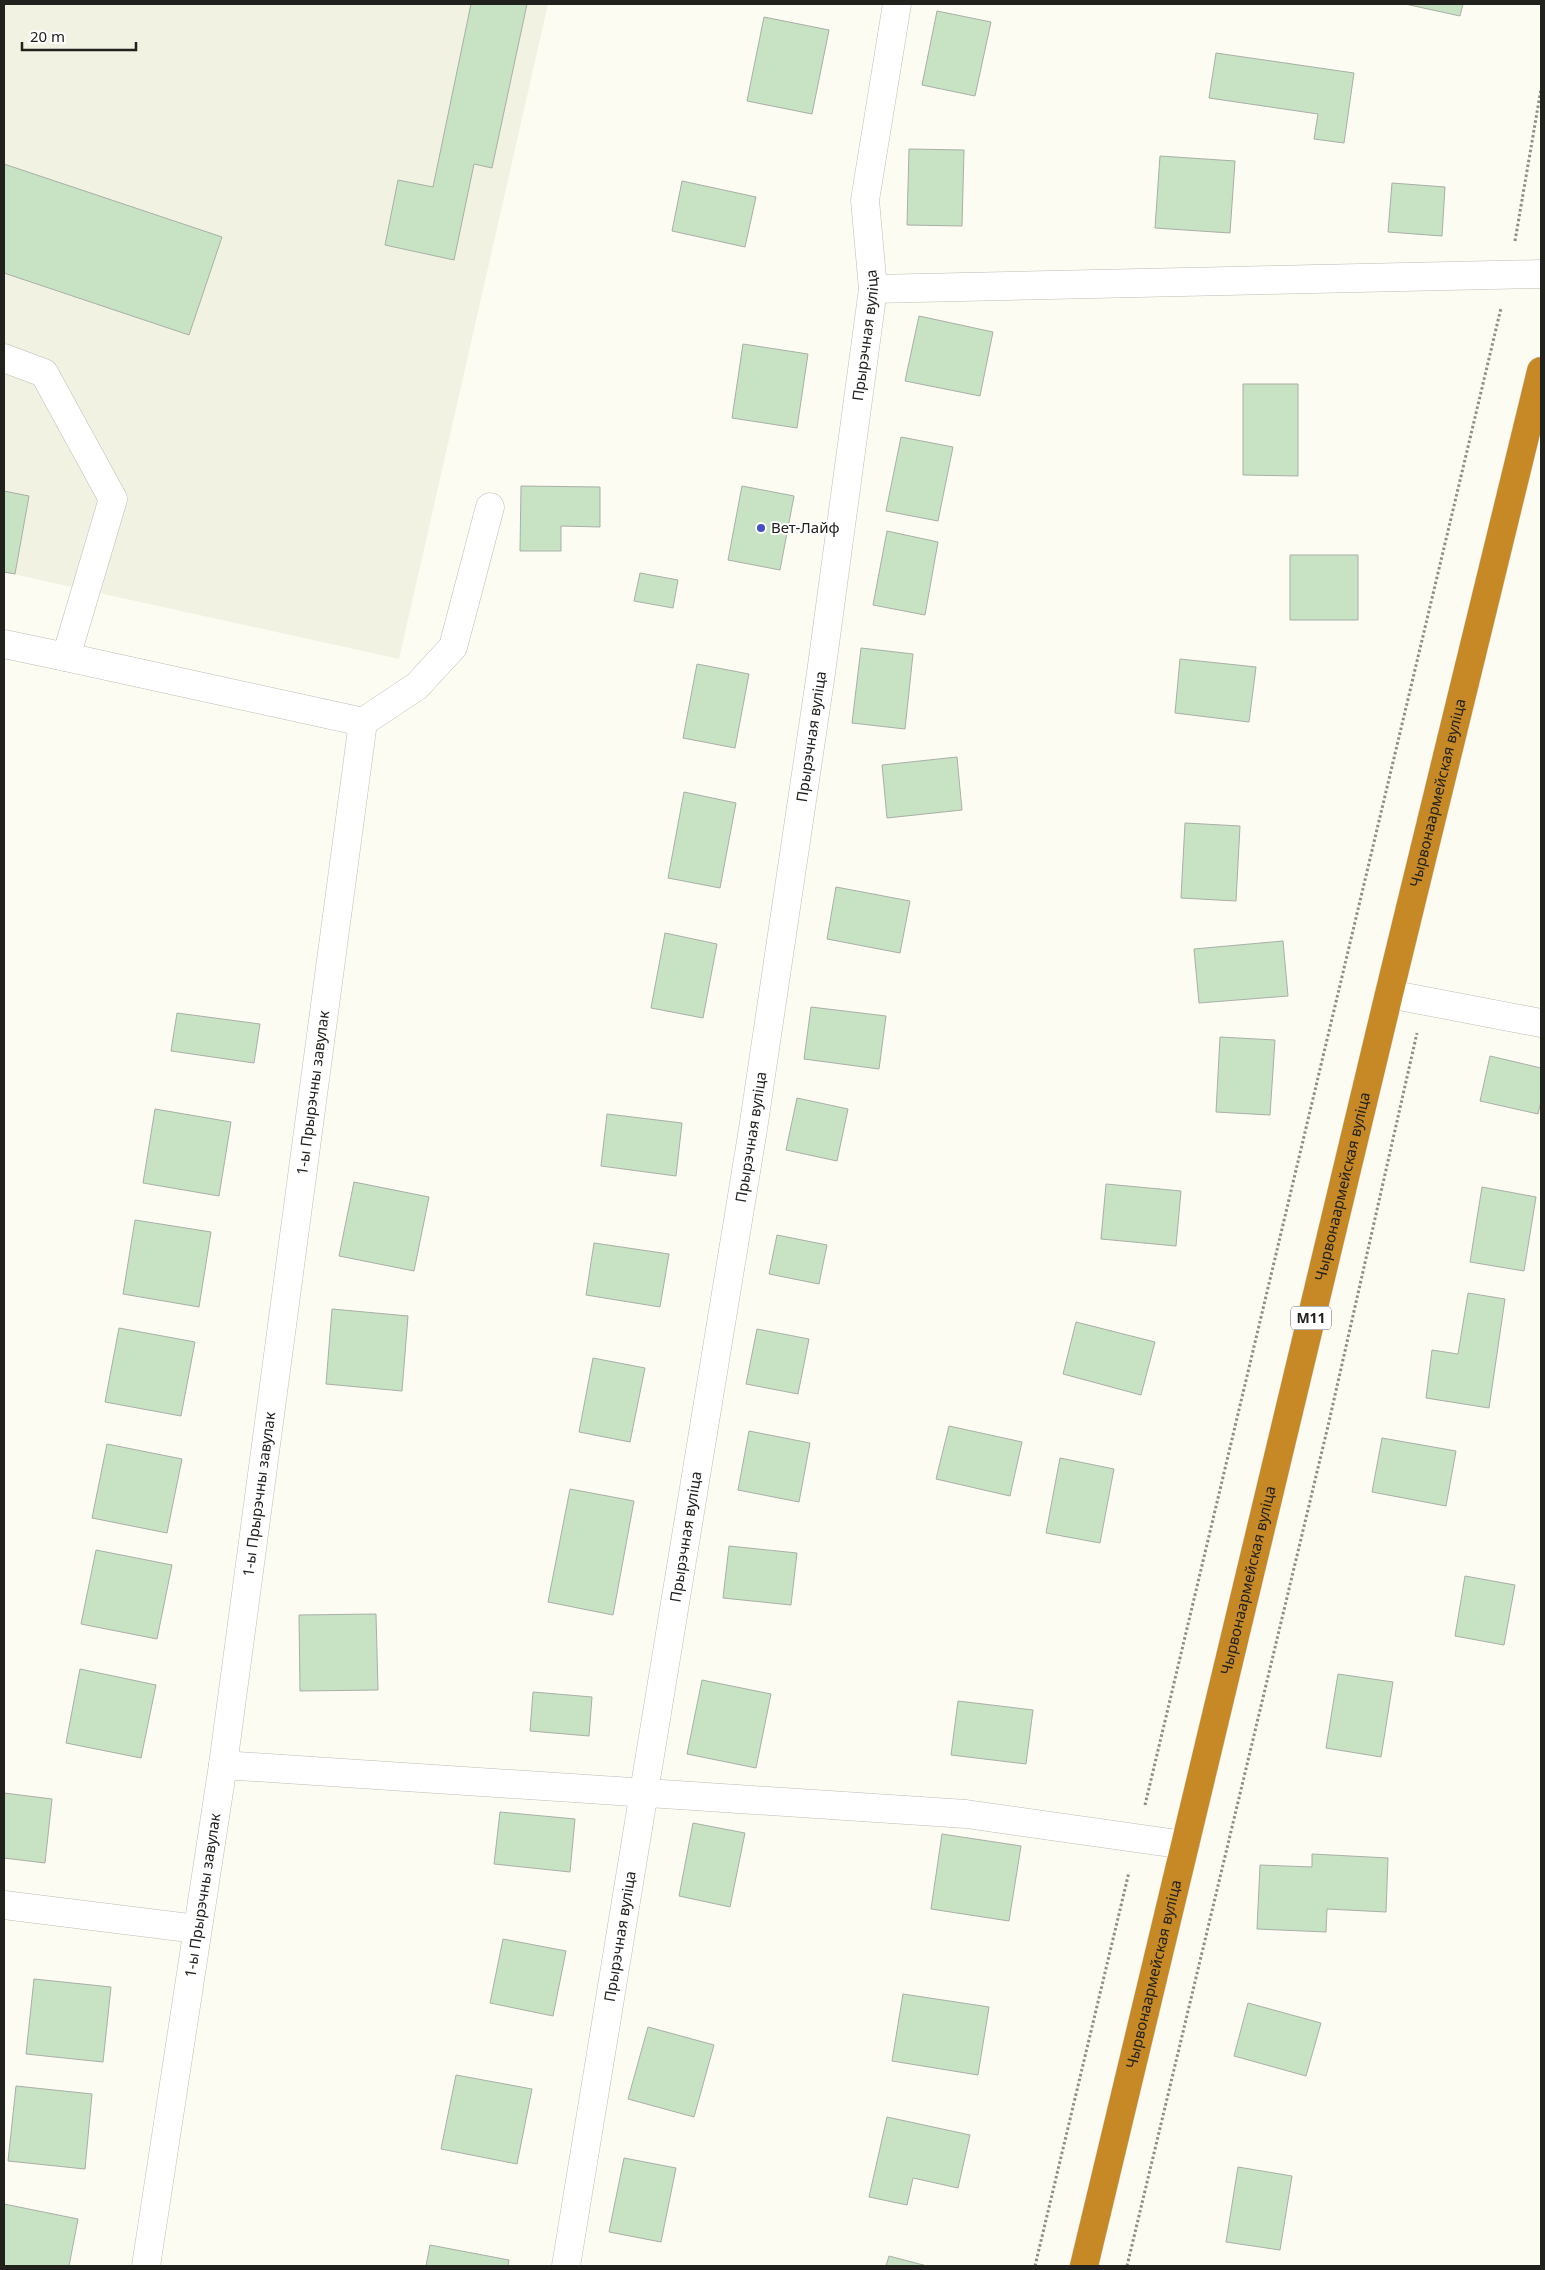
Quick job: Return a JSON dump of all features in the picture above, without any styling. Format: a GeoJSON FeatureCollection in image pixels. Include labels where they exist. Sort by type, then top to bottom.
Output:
{"type":"FeatureCollection","features":[{"type":"Feature","properties":{"kind":"highway","name":"Чырвонаармейская вуліца"},"geometry":{"type":"LineString","coordinates":[[1084,2266],[1389,994],[1541,371]]}},
{"type":"Feature","properties":{"kind":"street","name":"Прырэчная вуліца"},"geometry":{"type":"LineString","coordinates":[[566,2266],[756,1110],[820,682],[873,289],[866,200],[897,4]]}},
{"type":"Feature","properties":{"kind":"street"},"geometry":{"type":"LineString","coordinates":[[873,289],[1541,274]]}},
{"type":"Feature","properties":{"kind":"street"},"geometry":{"type":"LineString","coordinates":[[4,358],[44,373],[113,499],[66,657]]}},
{"type":"Feature","properties":{"kind":"street"},"geometry":{"type":"LineString","coordinates":[[4,644],[363,722],[417,686],[454,646],[490,508]]}},
{"type":"Feature","properties":{"kind":"street","name":"1-ы Прырэчны завулак"},"geometry":{"type":"LineString","coordinates":[[146,2266],[223,1765],[363,722]]}},
{"type":"Feature","properties":{"kind":"street"},"geometry":{"type":"LineString","coordinates":[[1389,994],[1541,1023]]}},
{"type":"Feature","properties":{"kind":"street"},"geometry":{"type":"LineString","coordinates":[[223,1765],[966,1814],[1185,1845]]}},
{"type":"Feature","properties":{"kind":"street"},"geometry":{"type":"LineString","coordinates":[[4,1905],[197,1929]]}},
{"type":"Feature","properties":{"kind":"path"},"geometry":{"type":"LineString","coordinates":[[1035,2266],[1509,274],[1541,89]]}},
{"type":"Feature","properties":{"kind":"path"},"geometry":{"type":"LineString","coordinates":[[1126,2266],[1328,1426],[1425,1001]]}},
{"type":"Feature","properties":{"kind":"shaded area"},"geometry":{"type":"Polygon","coordinates":[[[4,4],[548,4],[399,659],[4,572],[4,4]]]}},
{"type":"Feature","properties":{"kind":"building"},"geometry":{"type":"Polygon","coordinates":[[[471,4],[527,4],[492,168],[474,164],[454,260],[385,245],[398,180],[433,187],[471,4]]]}},
{"type":"Feature","properties":{"kind":"building"},"geometry":{"type":"Polygon","coordinates":[[[1405,4],[1463,4],[1460,16],[1405,4]]]}},
{"type":"Feature","properties":{"kind":"building"},"geometry":{"type":"Polygon","coordinates":[[[937,11],[991,22],[975,96],[922,85],[937,11]]]}},
{"type":"Feature","properties":{"kind":"building"},"geometry":{"type":"Polygon","coordinates":[[[764,17],[829,30],[812,114],[747,101],[764,17]]]}},
{"type":"Feature","properties":{"kind":"building"},"geometry":{"type":"Polygon","coordinates":[[[1216,53],[1354,73],[1344,143],[1314,139],[1318,114],[1209,98],[1216,53]]]}},
{"type":"Feature","properties":{"kind":"building"},"geometry":{"type":"Polygon","coordinates":[[[909,149],[964,150],[962,226],[907,225],[909,149]]]}},
{"type":"Feature","properties":{"kind":"building"},"geometry":{"type":"Polygon","coordinates":[[[1160,156],[1235,161],[1230,233],[1155,228],[1160,156]]]}},
{"type":"Feature","properties":{"kind":"building"},"geometry":{"type":"Polygon","coordinates":[[[4,164],[222,237],[189,335],[4,273],[4,164]]]}},
{"type":"Feature","properties":{"kind":"building"},"geometry":{"type":"Polygon","coordinates":[[[682,181],[756,197],[745,247],[672,231],[682,181]]]}},
{"type":"Feature","properties":{"kind":"building"},"geometry":{"type":"Polygon","coordinates":[[[1392,183],[1445,187],[1442,236],[1388,232],[1392,183]]]}},
{"type":"Feature","properties":{"kind":"building"},"geometry":{"type":"Polygon","coordinates":[[[919,316],[993,332],[980,396],[905,381],[919,316]]]}},
{"type":"Feature","properties":{"kind":"building"},"geometry":{"type":"Polygon","coordinates":[[[743,344],[808,354],[797,428],[732,418],[743,344]]]}},
{"type":"Feature","properties":{"kind":"building"},"geometry":{"type":"Polygon","coordinates":[[[1243,384],[1298,384],[1298,476],[1243,475],[1243,384]]]}},
{"type":"Feature","properties":{"kind":"building"},"geometry":{"type":"Polygon","coordinates":[[[901,437],[953,447],[938,521],[886,511],[901,437]]]}},
{"type":"Feature","properties":{"kind":"building"},"geometry":{"type":"Polygon","coordinates":[[[521,486],[600,487],[600,527],[561,526],[561,551],[520,551],[521,486]]]}},
{"type":"Feature","properties":{"kind":"building","name":"Вет-Лайф"},"geometry":{"type":"Polygon","coordinates":[[[742,486],[794,496],[780,570],[728,560],[742,486]]]}},
{"type":"Feature","properties":{"kind":"building"},"geometry":{"type":"Polygon","coordinates":[[[4,491],[29,496],[15,574],[4,572],[4,491]]]}},
{"type":"Feature","properties":{"kind":"building"},"geometry":{"type":"Polygon","coordinates":[[[887,531],[938,542],[925,615],[873,605],[887,531]]]}},
{"type":"Feature","properties":{"kind":"building"},"geometry":{"type":"Polygon","coordinates":[[[1290,555],[1358,555],[1358,620],[1290,620],[1290,555]]]}},
{"type":"Feature","properties":{"kind":"building"},"geometry":{"type":"Polygon","coordinates":[[[640,573],[678,580],[673,608],[634,601],[640,573]]]}},
{"type":"Feature","properties":{"kind":"building"},"geometry":{"type":"Polygon","coordinates":[[[861,648],[913,654],[905,729],[852,723],[861,648]]]}},
{"type":"Feature","properties":{"kind":"building"},"geometry":{"type":"Polygon","coordinates":[[[1180,659],[1256,667],[1249,722],[1175,713],[1180,659]]]}},
{"type":"Feature","properties":{"kind":"building"},"geometry":{"type":"Polygon","coordinates":[[[697,664],[749,674],[735,748],[683,738],[697,664]]]}},
{"type":"Feature","properties":{"kind":"building"},"geometry":{"type":"Polygon","coordinates":[[[957,757],[962,810],[887,818],[882,765],[957,757]]]}},
{"type":"Feature","properties":{"kind":"building"},"geometry":{"type":"Polygon","coordinates":[[[684,792],[736,803],[720,888],[668,878],[684,792]]]}},
{"type":"Feature","properties":{"kind":"building"},"geometry":{"type":"Polygon","coordinates":[[[1185,823],[1240,826],[1236,901],[1181,898],[1185,823]]]}},
{"type":"Feature","properties":{"kind":"building"},"geometry":{"type":"Polygon","coordinates":[[[836,887],[910,901],[900,953],[827,939],[836,887]]]}},
{"type":"Feature","properties":{"kind":"building"},"geometry":{"type":"Polygon","coordinates":[[[665,933],[717,944],[703,1018],[651,1008],[665,933]]]}},
{"type":"Feature","properties":{"kind":"building"},"geometry":{"type":"Polygon","coordinates":[[[1283,941],[1288,996],[1199,1003],[1194,949],[1283,941]]]}},
{"type":"Feature","properties":{"kind":"building"},"geometry":{"type":"Polygon","coordinates":[[[811,1007],[886,1016],[879,1069],[804,1059],[811,1007]]]}},
{"type":"Feature","properties":{"kind":"building"},"geometry":{"type":"Polygon","coordinates":[[[177,1013],[260,1024],[254,1063],[171,1051],[177,1013]]]}},
{"type":"Feature","properties":{"kind":"building"},"geometry":{"type":"Polygon","coordinates":[[[1220,1037],[1275,1040],[1270,1115],[1216,1112],[1220,1037]]]}},
{"type":"Feature","properties":{"kind":"building"},"geometry":{"type":"Polygon","coordinates":[[[1490,1056],[1541,1068],[1541,1101],[1538,1114],[1480,1101],[1490,1056]]]}},
{"type":"Feature","properties":{"kind":"building"},"geometry":{"type":"Polygon","coordinates":[[[797,1098],[848,1109],[837,1161],[786,1150],[797,1098]]]}},
{"type":"Feature","properties":{"kind":"building"},"geometry":{"type":"Polygon","coordinates":[[[155,1109],[231,1122],[219,1196],[143,1183],[155,1109]]]}},
{"type":"Feature","properties":{"kind":"building"},"geometry":{"type":"Polygon","coordinates":[[[607,1114],[682,1123],[676,1176],[601,1166],[607,1114]]]}},
{"type":"Feature","properties":{"kind":"building"},"geometry":{"type":"Polygon","coordinates":[[[354,1182],[429,1197],[414,1271],[339,1256],[354,1182]]]}},
{"type":"Feature","properties":{"kind":"building"},"geometry":{"type":"Polygon","coordinates":[[[1106,1184],[1181,1191],[1176,1246],[1101,1239],[1106,1184]]]}},
{"type":"Feature","properties":{"kind":"building"},"geometry":{"type":"Polygon","coordinates":[[[1482,1187],[1536,1197],[1524,1271],[1470,1262],[1482,1187]]]}},
{"type":"Feature","properties":{"kind":"building"},"geometry":{"type":"Polygon","coordinates":[[[135,1220],[211,1232],[199,1307],[123,1294],[135,1220]]]}},
{"type":"Feature","properties":{"kind":"building"},"geometry":{"type":"Polygon","coordinates":[[[777,1235],[827,1245],[819,1284],[769,1274],[777,1235]]]}},
{"type":"Feature","properties":{"kind":"building"},"geometry":{"type":"Polygon","coordinates":[[[594,1243],[669,1254],[660,1307],[586,1295],[594,1243]]]}},
{"type":"Feature","properties":{"kind":"building"},"geometry":{"type":"Polygon","coordinates":[[[1468,1293],[1505,1299],[1489,1408],[1426,1398],[1432,1350],[1458,1354],[1468,1293]]]}},
{"type":"Feature","properties":{"kind":"building"},"geometry":{"type":"Polygon","coordinates":[[[332,1309],[408,1316],[402,1391],[326,1384],[332,1309]]]}},
{"type":"Feature","properties":{"kind":"building"},"geometry":{"type":"Polygon","coordinates":[[[1076,1322],[1155,1342],[1141,1395],[1063,1374],[1076,1322]]]}},
{"type":"Feature","properties":{"kind":"building"},"geometry":{"type":"Polygon","coordinates":[[[119,1328],[195,1342],[181,1416],[105,1402],[119,1328]]]}},
{"type":"Feature","properties":{"kind":"building"},"geometry":{"type":"Polygon","coordinates":[[[757,1329],[809,1339],[798,1394],[746,1384],[757,1329]]]}},
{"type":"Feature","properties":{"kind":"building"},"geometry":{"type":"Polygon","coordinates":[[[593,1358],[645,1368],[630,1442],[579,1432],[593,1358]]]}},
{"type":"Feature","properties":{"kind":"building"},"geometry":{"type":"Polygon","coordinates":[[[949,1426],[1022,1442],[1010,1496],[936,1479],[949,1426]]]}},
{"type":"Feature","properties":{"kind":"building"},"geometry":{"type":"Polygon","coordinates":[[[749,1431],[810,1443],[799,1502],[738,1490],[749,1431]]]}},
{"type":"Feature","properties":{"kind":"building"},"geometry":{"type":"Polygon","coordinates":[[[1382,1438],[1456,1451],[1446,1506],[1372,1492],[1382,1438]]]}},
{"type":"Feature","properties":{"kind":"building"},"geometry":{"type":"Polygon","coordinates":[[[107,1444],[182,1459],[167,1533],[92,1518],[107,1444]]]}},
{"type":"Feature","properties":{"kind":"building"},"geometry":{"type":"Polygon","coordinates":[[[1060,1458],[1114,1469],[1100,1543],[1046,1533],[1060,1458]]]}},
{"type":"Feature","properties":{"kind":"building"},"geometry":{"type":"Polygon","coordinates":[[[570,1489],[634,1501],[613,1615],[548,1602],[570,1489]]]}},
{"type":"Feature","properties":{"kind":"building"},"geometry":{"type":"Polygon","coordinates":[[[729,1546],[797,1553],[791,1605],[723,1598],[729,1546]]]}},
{"type":"Feature","properties":{"kind":"building"},"geometry":{"type":"Polygon","coordinates":[[[96,1550],[172,1565],[157,1639],[81,1624],[96,1550]]]}},
{"type":"Feature","properties":{"kind":"building"},"geometry":{"type":"Polygon","coordinates":[[[1465,1576],[1515,1585],[1504,1645],[1455,1636],[1465,1576]]]}},
{"type":"Feature","properties":{"kind":"building"},"geometry":{"type":"Polygon","coordinates":[[[376,1614],[378,1690],[300,1691],[299,1615],[376,1614]]]}},
{"type":"Feature","properties":{"kind":"building"},"geometry":{"type":"Polygon","coordinates":[[[80,1669],[156,1685],[141,1758],[66,1743],[80,1669]]]}},
{"type":"Feature","properties":{"kind":"building"},"geometry":{"type":"Polygon","coordinates":[[[1338,1674],[1393,1682],[1381,1757],[1326,1748],[1338,1674]]]}},
{"type":"Feature","properties":{"kind":"building"},"geometry":{"type":"Polygon","coordinates":[[[702,1680],[771,1694],[756,1768],[687,1754],[702,1680]]]}},
{"type":"Feature","properties":{"kind":"building"},"geometry":{"type":"Polygon","coordinates":[[[533,1692],[592,1697],[589,1736],[530,1731],[533,1692]]]}},
{"type":"Feature","properties":{"kind":"building"},"geometry":{"type":"Polygon","coordinates":[[[958,1701],[1033,1710],[1026,1764],[951,1755],[958,1701]]]}},
{"type":"Feature","properties":{"kind":"building"},"geometry":{"type":"Polygon","coordinates":[[[4,1793],[52,1799],[45,1863],[4,1858],[4,1793]]]}},
{"type":"Feature","properties":{"kind":"building"},"geometry":{"type":"Polygon","coordinates":[[[500,1812],[575,1819],[570,1872],[494,1864],[500,1812]]]}},
{"type":"Feature","properties":{"kind":"building"},"geometry":{"type":"Polygon","coordinates":[[[693,1823],[745,1833],[730,1907],[679,1896],[693,1823]]]}},
{"type":"Feature","properties":{"kind":"building"},"geometry":{"type":"Polygon","coordinates":[[[942,1834],[1021,1846],[1009,1921],[931,1909],[942,1834]]]}},
{"type":"Feature","properties":{"kind":"building"},"geometry":{"type":"Polygon","coordinates":[[[1312,1854],[1388,1858],[1386,1912],[1327,1909],[1326,1932],[1257,1929],[1260,1865],[1312,1867],[1312,1854]]]}},
{"type":"Feature","properties":{"kind":"building"},"geometry":{"type":"Polygon","coordinates":[[[503,1939],[566,1951],[553,2016],[490,2003],[503,1939]]]}},
{"type":"Feature","properties":{"kind":"building"},"geometry":{"type":"Polygon","coordinates":[[[34,1979],[111,1987],[103,2062],[26,2054],[34,1979]]]}},
{"type":"Feature","properties":{"kind":"building"},"geometry":{"type":"Polygon","coordinates":[[[903,1994],[989,2007],[978,2075],[892,2061],[903,1994]]]}},
{"type":"Feature","properties":{"kind":"building"},"geometry":{"type":"Polygon","coordinates":[[[1248,2003],[1321,2023],[1306,2076],[1234,2056],[1248,2003]]]}},
{"type":"Feature","properties":{"kind":"building"},"geometry":{"type":"Polygon","coordinates":[[[648,2027],[714,2045],[694,2117],[628,2099],[648,2027]]]}},
{"type":"Feature","properties":{"kind":"building"},"geometry":{"type":"Polygon","coordinates":[[[456,2075],[532,2089],[517,2164],[441,2149],[456,2075]]]}},
{"type":"Feature","properties":{"kind":"building"},"geometry":{"type":"Polygon","coordinates":[[[16,2086],[92,2094],[85,2169],[8,2161],[16,2086]]]}},
{"type":"Feature","properties":{"kind":"building"},"geometry":{"type":"Polygon","coordinates":[[[887,2117],[970,2135],[958,2188],[913,2178],[907,2205],[869,2197],[887,2117]]]}},
{"type":"Feature","properties":{"kind":"building"},"geometry":{"type":"Polygon","coordinates":[[[624,2158],[676,2168],[661,2242],[609,2232],[624,2158]]]}},
{"type":"Feature","properties":{"kind":"building"},"geometry":{"type":"Polygon","coordinates":[[[1238,2167],[1292,2176],[1280,2250],[1226,2242],[1238,2167]]]}},
{"type":"Feature","properties":{"kind":"building"},"geometry":{"type":"Polygon","coordinates":[[[4,2204],[78,2219],[69,2266],[4,2266],[4,2204]]]}},
{"type":"Feature","properties":{"kind":"building"},"geometry":{"type":"Polygon","coordinates":[[[430,2245],[509,2260],[508,2266],[426,2266],[430,2245]]]}},
{"type":"Feature","properties":{"kind":"building"},"geometry":{"type":"Polygon","coordinates":[[[889,2256],[927,2266],[886,2266],[889,2256]]]}},
{"type":"Feature","properties":{"kind":"place","name":"Вет-Лайф"},"geometry":{"type":"Point","coordinates":[761,528]}}]}
